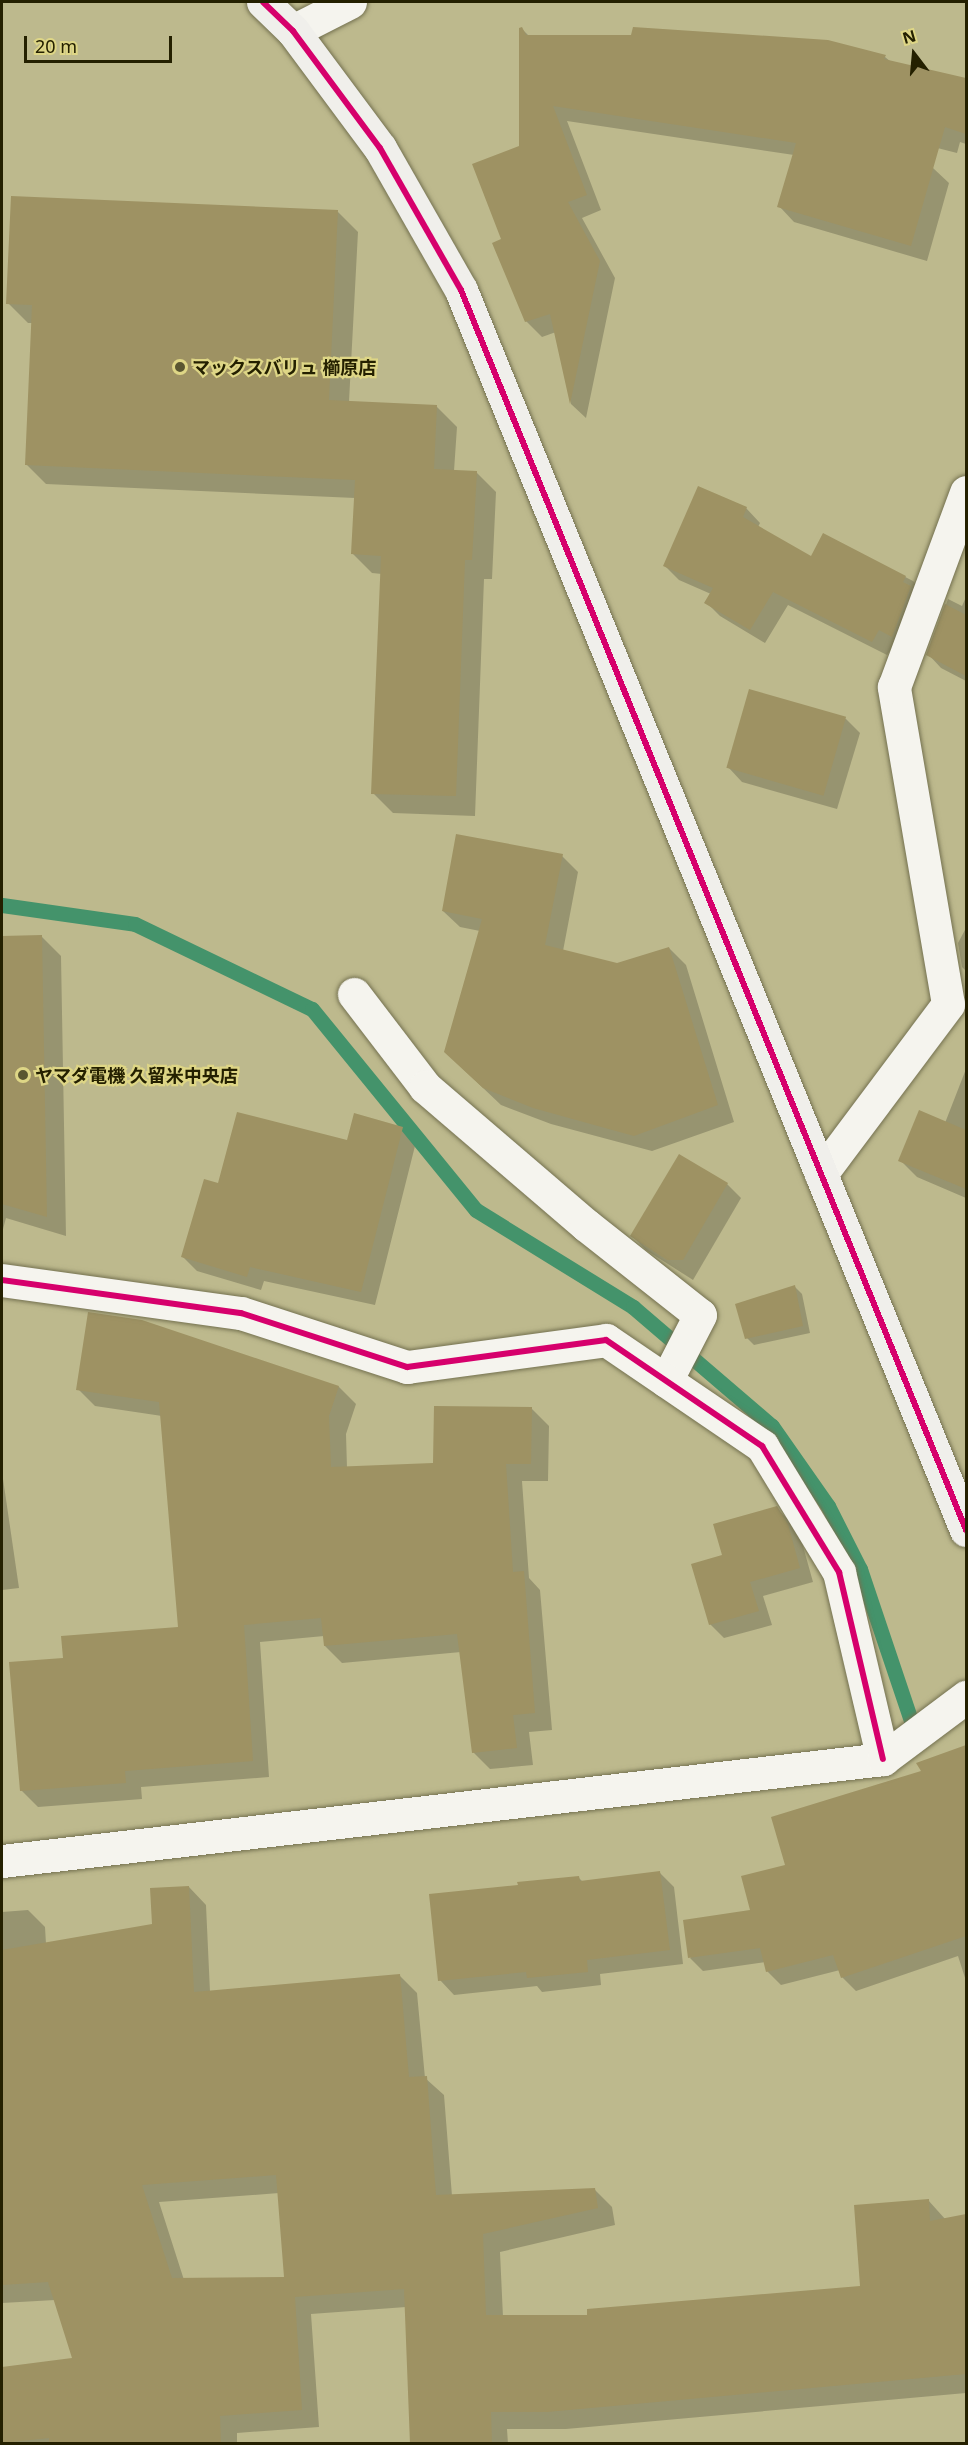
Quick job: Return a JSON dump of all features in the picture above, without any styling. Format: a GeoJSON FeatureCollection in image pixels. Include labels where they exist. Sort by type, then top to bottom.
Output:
{"type":"FeatureCollection","features":[{"type":"Feature","properties":{"kind":"street"},"geometry":{"type":"LineString","coordinates":[[263,2],[293,31],[380,148],[461,290],[966,1530]]}},
{"type":"Feature","properties":{"kind":"street"},"geometry":{"type":"LineString","coordinates":[[293,31],[350,2]]}},
{"type":"Feature","properties":{"kind":"street"},"geometry":{"type":"LineString","coordinates":[[821,1174],[948,1004],[894,687],[966,492]]}},
{"type":"Feature","properties":{"kind":"street"},"geometry":{"type":"LineString","coordinates":[[354,994],[425,1087],[586,1226],[700,1315],[666,1381]]}},
{"type":"Feature","properties":{"kind":"street"},"geometry":{"type":"LineString","coordinates":[[2,1280],[241,1313],[407,1367],[606,1340],[762,1446],[839,1572],[883,1759]]}},
{"type":"Feature","properties":{"kind":"street"},"geometry":{"type":"LineString","coordinates":[[2,1861],[883,1759],[966,1697]]}},
{"type":"Feature","properties":{"kind":"building"},"geometry":{"type":"Polygon","coordinates":[[[522,27],[526,35],[631,35],[633,27],[828,40],[886,55],[884,59],[966,78],[966,134],[945,127],[911,246],[777,207],[796,143],[553,106],[587,195],[568,202],[600,261],[570,404],[550,314],[525,322],[492,243],[501,239],[472,164],[519,146],[519,28],[522,27]]]}},
{"type":"Feature","properties":{"kind":"building","name":"マックスバリュ 櫛原店"},"geometry":{"type":"Polygon","coordinates":[[[11,196],[338,210],[329,400],[437,405],[434,469],[477,471],[472,560],[465,560],[456,796],[371,794],[381,556],[351,554],[355,480],[25,465],[32,305],[6,304],[11,196]]]}},
{"type":"Feature","properties":{"kind":"building"},"geometry":{"type":"Polygon","coordinates":[[[698,486],[747,507],[743,517],[811,556],[823,533],[906,576],[903,582],[911,586],[892,637],[879,630],[872,642],[773,592],[750,630],[704,603],[713,588],[663,566],[698,486]]]}},
{"type":"Feature","properties":{"kind":"building"},"geometry":{"type":"Polygon","coordinates":[[[945,604],[966,615],[966,676],[926,655],[945,604]]]}},
{"type":"Feature","properties":{"kind":"building"},"geometry":{"type":"Polygon","coordinates":[[[749,689],[846,717],[823,796],[726,768],[749,689]]]}},
{"type":"Feature","properties":{"kind":"building"},"geometry":{"type":"Polygon","coordinates":[[[456,834],[563,854],[545,945],[617,963],[669,947],[718,1105],[634,1136],[533,1108],[483,1088],[444,1052],[482,919],[442,911],[456,834]]]}},
{"type":"Feature","properties":{"kind":"building","name":"ヤマダ電機 久留米中央店"},"geometry":{"type":"Polygon","coordinates":[[[42,935],[47,1217],[2,1204],[2,936],[42,935]]]}},
{"type":"Feature","properties":{"kind":"building"},"geometry":{"type":"Polygon","coordinates":[[[919,1110],[966,1130],[966,1189],[898,1161],[919,1110]]]}},
{"type":"Feature","properties":{"kind":"building"},"geometry":{"type":"Polygon","coordinates":[[[237,1112],[347,1140],[354,1113],[403,1127],[361,1292],[250,1267],[247,1277],[181,1257],[204,1179],[218,1183],[237,1112]]]}},
{"type":"Feature","properties":{"kind":"building"},"geometry":{"type":"Polygon","coordinates":[[[679,1154],[728,1183],[683,1260],[667,1260],[630,1236],[679,1154]]]}},
{"type":"Feature","properties":{"kind":"building"},"geometry":{"type":"Polygon","coordinates":[[[795,1285],[803,1326],[745,1339],[735,1304],[795,1285]]]}},
{"type":"Feature","properties":{"kind":"building"},"geometry":{"type":"Polygon","coordinates":[[[88,1312],[142,1320],[339,1386],[329,1416],[331,1467],[433,1463],[434,1406],[532,1407],[531,1464],[506,1464],[513,1572],[524,1571],[535,1713],[513,1715],[517,1748],[472,1753],[457,1634],[324,1646],[321,1618],[244,1625],[253,1761],[125,1771],[126,1783],[20,1791],[9,1662],[63,1658],[61,1636],[178,1627],[159,1402],[76,1390],[88,1312]]]}},
{"type":"Feature","properties":{"kind":"building"},"geometry":{"type":"Polygon","coordinates":[[[777,1506],[788,1524],[800,1568],[750,1582],[759,1611],[709,1625],[691,1564],[722,1555],[713,1524],[777,1506]]]}},
{"type":"Feature","properties":{"kind":"building"},"geometry":{"type":"Polygon","coordinates":[[[966,1745],[966,1936],[841,1978],[833,1955],[766,1972],[760,1948],[688,1958],[683,1920],[750,1910],[741,1876],[785,1865],[771,1817],[921,1771],[916,1763],[966,1745]]]}},
{"type":"Feature","properties":{"kind":"building"},"geometry":{"type":"Polygon","coordinates":[[[660,1871],[670,1950],[587,1960],[588,1972],[527,1978],[526,1972],[438,1981],[429,1894],[518,1885],[517,1882],[579,1876],[580,1881],[660,1871]]]}},
{"type":"Feature","properties":{"kind":"building"},"geometry":{"type":"Polygon","coordinates":[[[189,1886],[194,1992],[400,1974],[409,2077],[427,2076],[436,2195],[595,2188],[598,2208],[483,2234],[486,2315],[587,2315],[587,2309],[860,2286],[854,2205],[929,2199],[930,2221],[966,2214],[966,2374],[547,2412],[491,2412],[492,2444],[410,2444],[404,2289],[295,2297],[302,2410],[220,2416],[221,2444],[49,2444],[49,2438],[2,2443],[2,2367],[72,2358],[48,2282],[2,2285],[2,1950],[152,1924],[150,1888],[189,1886]],[[276,2175],[142,2185],[172,2278],[284,2277],[276,2175]]]}},
{"type":"Feature","properties":{"kind":"waterway"},"geometry":{"type":"LineString","coordinates":[[2,905],[135,924],[312,1009],[476,1210],[633,1307],[772,1426],[828,1506],[860,1569],[916,1735]]}},
{"type":"Feature","properties":{"kind":"cycle path"},"geometry":{"type":"LineString","coordinates":[[263,2],[293,31],[380,148],[461,290],[966,1530]]}},
{"type":"Feature","properties":{"kind":"cycle path"},"geometry":{"type":"LineString","coordinates":[[2,1280],[241,1313],[407,1367],[606,1340],[762,1446],[839,1572],[883,1759]]}},
{"type":"Feature","properties":{"kind":"place","name":"マックスバリュ 櫛原店"},"geometry":{"type":"Point","coordinates":[180,367]}},
{"type":"Feature","properties":{"kind":"place","name":"ヤマダ電機 久留米中央店"},"geometry":{"type":"Point","coordinates":[23,1075]}}]}
